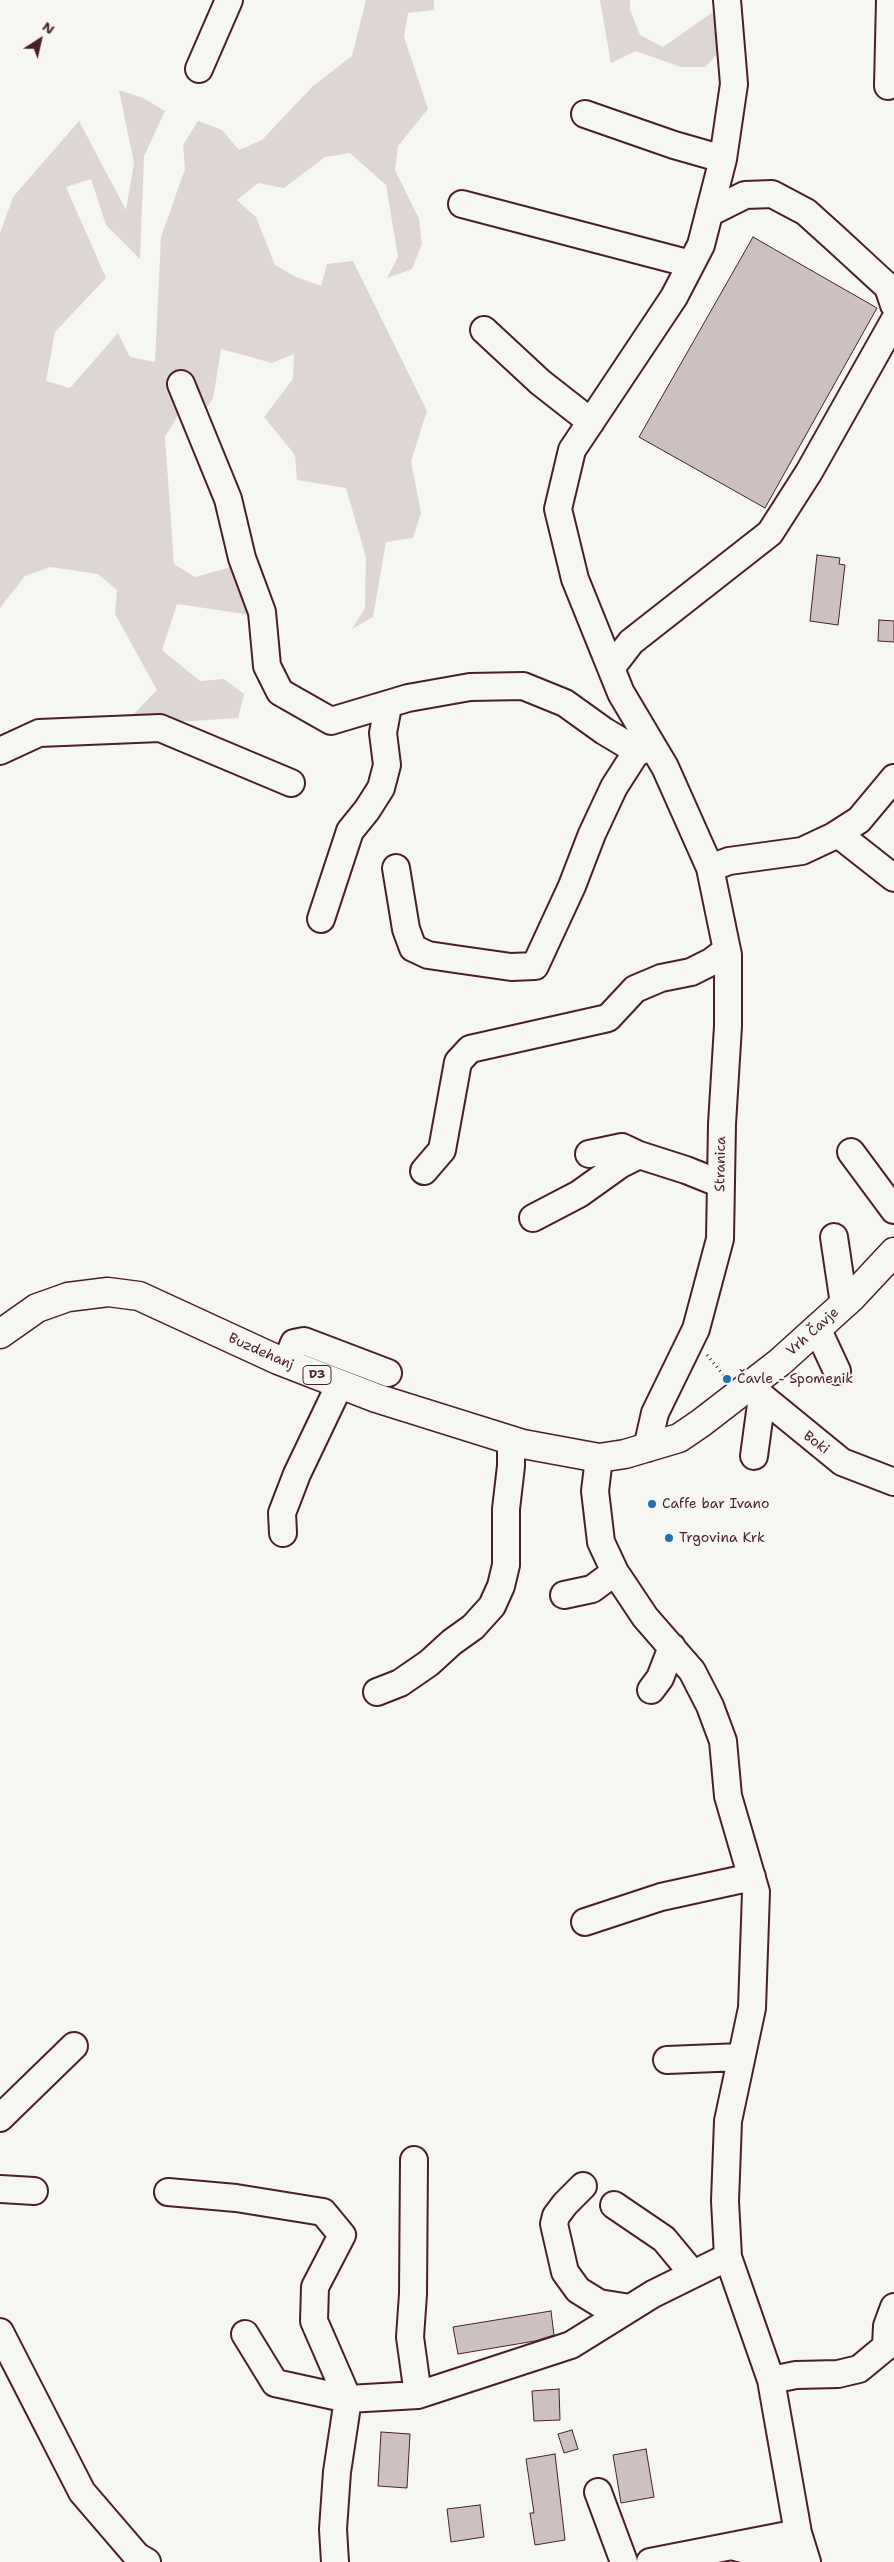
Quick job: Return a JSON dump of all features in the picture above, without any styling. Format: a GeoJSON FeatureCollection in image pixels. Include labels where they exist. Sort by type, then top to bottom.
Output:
{"type":"FeatureCollection","features":[{"type":"Feature","properties":{"kind":"main road","name":"Vrh Čavje"},"geometry":{"type":"LineString","coordinates":[[647,1448],[679,1438],[745,1387],[818,1328],[894,1252]]}},
{"type":"Feature","properties":{"kind":"main road","name":"Buzdehanj"},"geometry":{"type":"LineString","coordinates":[[0,1334],[37,1308],[68,1297],[108,1292],[139,1296],[286,1363],[376,1398],[511,1440],[563,1453],[599,1458],[647,1448]]}},
{"type":"Feature","properties":{"kind":"street"},"geometry":{"type":"LineString","coordinates":[[199,68],[228,0]]}},
{"type":"Feature","properties":{"kind":"street","name":"Stranica"},"geometry":{"type":"LineString","coordinates":[[647,1448],[655,1413],[696,1329],[720,1239],[728,1026],[727,950],[710,868],[665,767],[643,744],[621,693],[575,579],[558,509],[572,450],[674,297],[702,244],[723,158],[734,84],[728,0]]}},
{"type":"Feature","properties":{"kind":"street"},"geometry":{"type":"LineString","coordinates":[[888,86],[890,0]]}},
{"type":"Feature","properties":{"kind":"street"},"geometry":{"type":"LineString","coordinates":[[585,114],[674,145],[723,158]]}},
{"type":"Feature","properties":{"kind":"street"},"geometry":{"type":"LineString","coordinates":[[709,213],[745,195],[772,194],[806,212],[838,240],[888,287],[894,305]]}},
{"type":"Feature","properties":{"kind":"street"},"geometry":{"type":"LineString","coordinates":[[462,204],[691,264]]}},
{"type":"Feature","properties":{"kind":"street"},"geometry":{"type":"LineString","coordinates":[[611,668],[631,642],[770,533],[809,472],[894,321]]}},
{"type":"Feature","properties":{"kind":"street"},"geometry":{"type":"LineString","coordinates":[[484,330],[540,382],[591,422]]}},
{"type":"Feature","properties":{"kind":"street"},"geometry":{"type":"LineString","coordinates":[[180,384],[228,500],[242,558],[262,612],[267,666],[280,692],[331,721],[388,706],[408,698],[470,687],[523,686],[566,703],[604,731],[643,744],[614,786],[592,834],[572,886],[535,966],[511,967],[455,959],[428,955],[413,948],[406,929],[396,868]]}},
{"type":"Feature","properties":{"kind":"street"},"geometry":{"type":"LineString","coordinates":[[321,919],[350,831],[367,810],[380,788],[387,765],[383,732],[388,706]]}},
{"type":"Feature","properties":{"kind":"street"},"geometry":{"type":"LineString","coordinates":[[0,751],[39,733],[160,728],[290,783]]}},
{"type":"Feature","properties":{"kind":"street"},"geometry":{"type":"LineString","coordinates":[[710,868],[729,861],[802,851],[838,834],[858,820],[894,778]]}},
{"type":"Feature","properties":{"kind":"street"},"geometry":{"type":"LineString","coordinates":[[838,834],[894,878]]}},
{"type":"Feature","properties":{"kind":"street"},"geometry":{"type":"LineString","coordinates":[[424,1171],[442,1150],[458,1062],[470,1049],[608,1018],[635,989],[661,978],[691,972],[711,962],[727,950]]}},
{"type":"Feature","properties":{"kind":"street"},"geometry":{"type":"LineString","coordinates":[[589,1154],[622,1147],[639,1155],[704,1176],[721,1184]]}},
{"type":"Feature","properties":{"kind":"street"},"geometry":{"type":"LineString","coordinates":[[851,1152],[894,1210]]}},
{"type":"Feature","properties":{"kind":"street"},"geometry":{"type":"LineString","coordinates":[[533,1218],[579,1194],[621,1164],[639,1155]]}},
{"type":"Feature","properties":{"kind":"street"},"geometry":{"type":"LineString","coordinates":[[834,1236],[844,1304]]}},
{"type":"Feature","properties":{"kind":"street"},"geometry":{"type":"LineString","coordinates":[[818,1328],[836,1371]]}},
{"type":"Feature","properties":{"kind":"street"},"geometry":{"type":"LineString","coordinates":[[286,1363],[294,1343],[304,1341],[388,1373]]}},
{"type":"Feature","properties":{"kind":"street"},"geometry":{"type":"LineString","coordinates":[[283,1533],[282,1513],[297,1474],[340,1384]]}},
{"type":"Feature","properties":{"kind":"street"},"geometry":{"type":"LineString","coordinates":[[745,1387],[754,1456]]}},
{"type":"Feature","properties":{"kind":"street","name":"Boki"},"geometry":{"type":"LineString","coordinates":[[745,1387],[842,1462],[894,1482]]}},
{"type":"Feature","properties":{"kind":"street"},"geometry":{"type":"LineString","coordinates":[[377,1692],[400,1683],[430,1663],[452,1642],[473,1627],[492,1606],[501,1586],[506,1565],[506,1509],[512,1466],[511,1440]]}},
{"type":"Feature","properties":{"kind":"street"},"geometry":{"type":"LineString","coordinates":[[599,1458],[595,1491],[601,1542],[615,1572],[645,1617],[692,1671],[710,1706],[723,1741],[728,1796],[756,1892],[752,2008],[728,2121],[725,2202],[728,2257],[771,2380],[798,2533],[807,2562]]}},
{"type":"Feature","properties":{"kind":"street"},"geometry":{"type":"LineString","coordinates":[[564,1595],[592,1589],[615,1572]]}},
{"type":"Feature","properties":{"kind":"street"},"geometry":{"type":"LineString","coordinates":[[651,1690],[660,1678],[672,1647]]}},
{"type":"Feature","properties":{"kind":"street"},"geometry":{"type":"LineString","coordinates":[[585,1922],[661,1897],[752,1877]]}},
{"type":"Feature","properties":{"kind":"street"},"geometry":{"type":"LineString","coordinates":[[0,2118],[74,2046]]}},
{"type":"Feature","properties":{"kind":"street"},"geometry":{"type":"LineString","coordinates":[[667,2060],[741,2057]]}},
{"type":"Feature","properties":{"kind":"street"},"geometry":{"type":"LineString","coordinates":[[414,2160],[410,2337],[418,2396]]}},
{"type":"Feature","properties":{"kind":"street"},"geometry":{"type":"LineString","coordinates":[[583,2186],[556,2216],[554,2224],[565,2272],[578,2290],[599,2303],[630,2308]]}},
{"type":"Feature","properties":{"kind":"street"},"geometry":{"type":"LineString","coordinates":[[0,2189],[34,2191]]}},
{"type":"Feature","properties":{"kind":"street"},"geometry":{"type":"LineString","coordinates":[[168,2192],[236,2198],[323,2212],[342,2236],[315,2287],[314,2321],[348,2399],[337,2472],[333,2529],[335,2562]]}},
{"type":"Feature","properties":{"kind":"street"},"geometry":{"type":"LineString","coordinates":[[614,2205],[664,2239],[693,2274]]}},
{"type":"Feature","properties":{"kind":"street"},"geometry":{"type":"LineString","coordinates":[[246,2334],[275,2383],[348,2399],[418,2396],[571,2345],[653,2294],[728,2257]]}},
{"type":"Feature","properties":{"kind":"street"},"geometry":{"type":"LineString","coordinates":[[771,2380],[796,2375],[838,2374],[860,2369],[890,2343],[887,2326],[894,2307]]}},
{"type":"Feature","properties":{"kind":"street"},"geometry":{"type":"LineString","coordinates":[[0,2332],[82,2492],[141,2560]]}},
{"type":"Feature","properties":{"kind":"street"},"geometry":{"type":"LineString","coordinates":[[598,2492],[624,2562]]}},
{"type":"Feature","properties":{"kind":"street"},"geometry":{"type":"LineString","coordinates":[[650,2562],[798,2533]]}},
{"type":"Feature","properties":{"kind":"street"},"geometry":{"type":"LineString","coordinates":[[730,2545],[792,2562]]}},
{"type":"Feature","properties":{"kind":"path"},"geometry":{"type":"LineString","coordinates":[[702,1350],[745,1387]]}},
{"type":"Feature","properties":{"kind":"shaded area"},"geometry":{"type":"Polygon","coordinates":[[[366,0],[434,0],[434,10],[408,13],[404,37],[428,109],[398,146],[395,170],[419,219],[422,244],[412,269],[387,278],[398,257],[386,185],[350,153],[325,157],[284,188],[258,183],[237,200],[256,217],[275,265],[296,277],[321,286],[327,264],[353,261],[427,411],[411,461],[421,513],[413,538],[386,542],[373,617],[352,629],[365,608],[366,557],[346,488],[297,480],[295,455],[264,417],[293,379],[294,354],[272,363],[221,349],[213,399],[198,420],[190,395],[165,437],[174,564],[195,577],[242,564],[252,615],[177,604],[162,650],[200,681],[224,679],[244,694],[238,718],[162,723],[119,746],[74,734],[123,725],[157,690],[115,614],[117,590],[98,574],[50,567],[25,576],[0,608],[0,233],[13,197],[79,121],[126,210],[134,163],[119,90],[143,98],[165,111],[144,156],[140,259],[106,225],[91,179],[66,187],[106,278],[55,332],[46,381],[70,388],[118,333],[130,357],[155,362],[161,237],[185,169],[183,145],[198,121],[222,130],[239,150],[262,140],[313,86],[352,56],[366,0]]]}},
{"type":"Feature","properties":{"kind":"shaded area"},"geometry":{"type":"Polygon","coordinates":[[[600,0],[630,0],[630,10],[640,35],[663,47],[713,12],[721,50],[705,67],[681,67],[636,51],[611,63],[600,0]]]}},
{"type":"Feature","properties":{"kind":"building"},"geometry":{"type":"Polygon","coordinates":[[[753,237],[877,308],[765,508],[639,437],[753,237]]]}},
{"type":"Feature","properties":{"kind":"building"},"geometry":{"type":"Polygon","coordinates":[[[817,555],[840,558],[839,564],[845,565],[838,625],[810,621],[817,555]]]}},
{"type":"Feature","properties":{"kind":"building"},"geometry":{"type":"Polygon","coordinates":[[[879,620],[894,621],[894,642],[878,641],[879,620]]]}},
{"type":"Feature","properties":{"kind":"building"},"geometry":{"type":"Polygon","coordinates":[[[551,2311],[554,2335],[535,2341],[458,2354],[453,2327],[551,2311]]]}},
{"type":"Feature","properties":{"kind":"building"},"geometry":{"type":"Polygon","coordinates":[[[559,2389],[560,2420],[534,2421],[532,2391],[559,2389]]]}},
{"type":"Feature","properties":{"kind":"building"},"geometry":{"type":"Polygon","coordinates":[[[572,2430],[578,2449],[564,2453],[558,2434],[572,2430]]]}},
{"type":"Feature","properties":{"kind":"building"},"geometry":{"type":"Polygon","coordinates":[[[381,2432],[410,2434],[407,2488],[378,2486],[381,2432]]]}},
{"type":"Feature","properties":{"kind":"building"},"geometry":{"type":"Polygon","coordinates":[[[646,2449],[654,2497],[621,2503],[613,2455],[646,2449]]]}},
{"type":"Feature","properties":{"kind":"building"},"geometry":{"type":"Polygon","coordinates":[[[555,2454],[565,2540],[535,2545],[530,2513],[534,2513],[526,2459],[555,2454]]]}},
{"type":"Feature","properties":{"kind":"building"},"geometry":{"type":"Polygon","coordinates":[[[480,2505],[484,2537],[451,2542],[447,2509],[480,2505]]]}},
{"type":"Feature","properties":{"kind":"place","name":"Čavle - Spomenik"},"geometry":{"type":"Point","coordinates":[727,1379]}},
{"type":"Feature","properties":{"kind":"place","name":"Caffe bar Ivano"},"geometry":{"type":"Point","coordinates":[652,1504]}},
{"type":"Feature","properties":{"kind":"place","name":"Trgovina Krk"},"geometry":{"type":"Point","coordinates":[669,1538]}}]}
